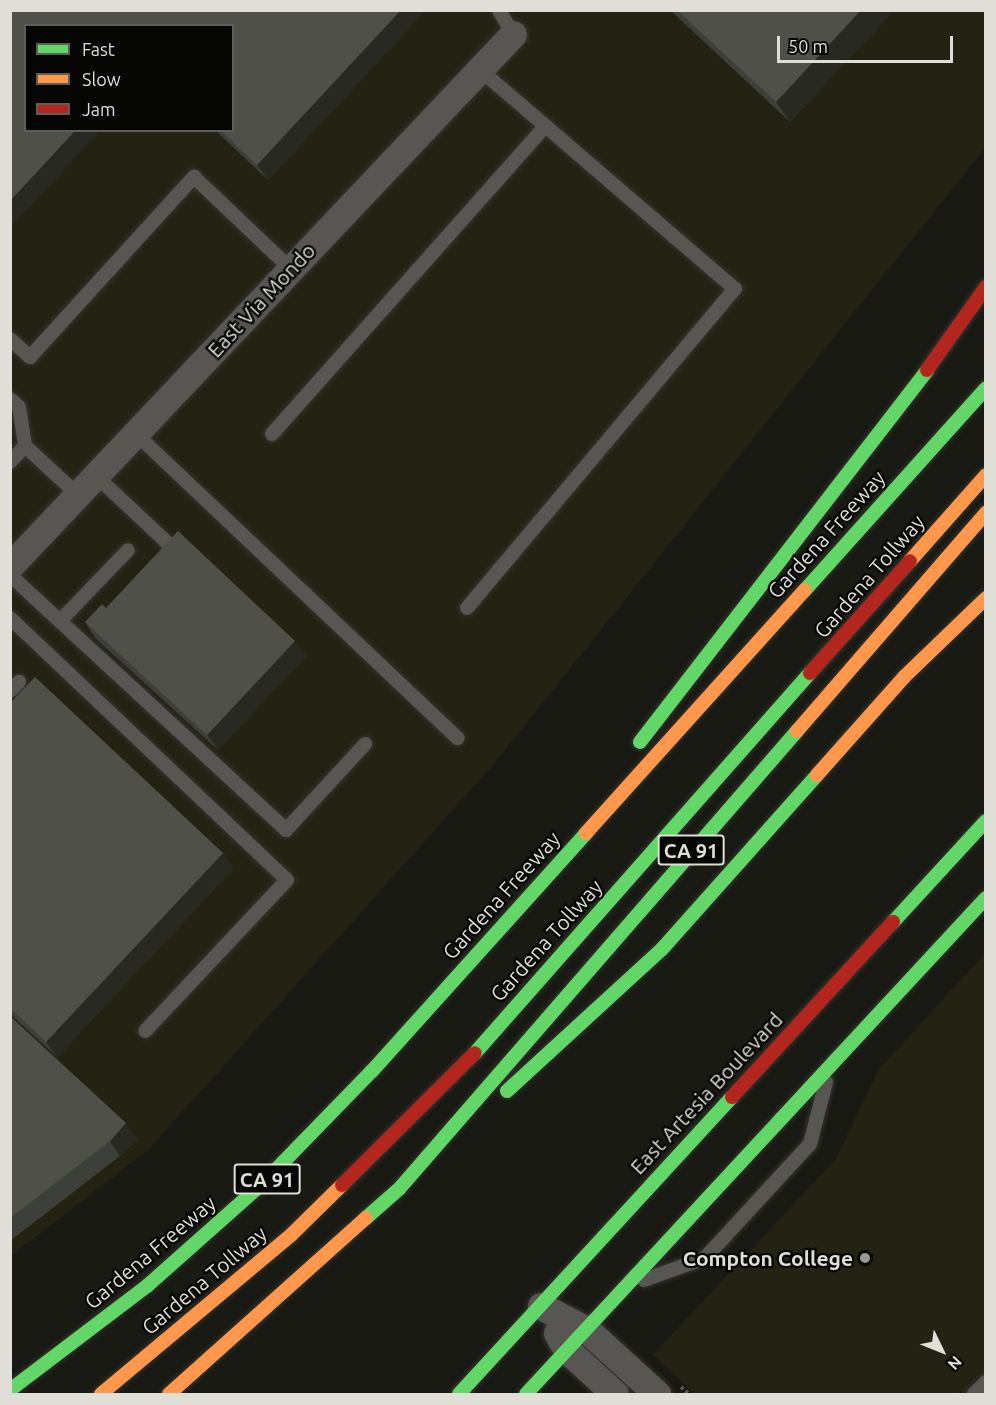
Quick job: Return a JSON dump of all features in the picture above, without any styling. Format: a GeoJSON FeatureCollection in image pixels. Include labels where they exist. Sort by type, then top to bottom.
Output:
{"type":"FeatureCollection","features":[{"type":"Feature","properties":{"kind":"main road"},"geometry":{"type":"LineString","coordinates":[[632,753],[886,427],[986,287]]}},
{"type":"Feature","properties":{"kind":"main road"},"geometry":{"type":"LineString","coordinates":[[934,445],[986,380]]}},
{"type":"Feature","properties":{"kind":"main road","name":"Gardena Freeway"},"geometry":{"type":"LineString","coordinates":[[10,1390],[147,1286],[262,1184],[480,951],[986,388]]}},
{"type":"Feature","properties":{"kind":"main road","name":"Gardena Tollway"},"geometry":{"type":"LineString","coordinates":[[101,1395],[291,1235],[462,1067],[986,475]]}},
{"type":"Feature","properties":{"kind":"main road","name":"CA 91"},"geometry":{"type":"LineString","coordinates":[[169,1395],[399,1189],[986,513]]}},
{"type":"Feature","properties":{"kind":"main road"},"geometry":{"type":"LineString","coordinates":[[399,1189],[662,949],[904,677],[986,598]]}},
{"type":"Feature","properties":{"kind":"main road"},"geometry":{"type":"LineString","coordinates":[[480,951],[603,791]]}},
{"type":"Feature","properties":{"kind":"main road","name":"East Artesia Boulevard"},"geometry":{"type":"LineString","coordinates":[[459,1395],[986,821]]}},
{"type":"Feature","properties":{"kind":"main road"},"geometry":{"type":"LineString","coordinates":[[526,1395],[986,898]]}},
{"type":"Feature","properties":{"kind":"street","name":"East Via Mondo"},"geometry":{"type":"LineString","coordinates":[[10,566],[513,34]]}},
{"type":"Feature","properties":{"kind":"street"},"geometry":{"type":"LineString","coordinates":[[541,1306],[586,1330],[657,1395]]}},
{"type":"Feature","properties":{"kind":"street"},"geometry":{"type":"LineString","coordinates":[[541,1306],[567,1350],[615,1395]]}},
{"type":"Feature","properties":{"kind":"lane"},"geometry":{"type":"LineString","coordinates":[[499,10],[513,34]]}},
{"type":"Feature","properties":{"kind":"lane"},"geometry":{"type":"LineString","coordinates":[[467,608],[735,289],[480,70]]}},
{"type":"Feature","properties":{"kind":"lane"},"geometry":{"type":"LineString","coordinates":[[272,434],[545,126]]}},
{"type":"Feature","properties":{"kind":"lane"},"geometry":{"type":"LineString","coordinates":[[10,339],[30,357],[194,177],[291,269]]}},
{"type":"Feature","properties":{"kind":"lane"},"geometry":{"type":"LineString","coordinates":[[10,399],[19,407],[26,446],[86,484],[171,546]]}},
{"type":"Feature","properties":{"kind":"lane"},"geometry":{"type":"LineString","coordinates":[[135,433],[457,738]]}},
{"type":"Feature","properties":{"kind":"lane"},"geometry":{"type":"LineString","coordinates":[[10,462],[26,446]]}},
{"type":"Feature","properties":{"kind":"lane"},"geometry":{"type":"LineString","coordinates":[[60,621],[128,550]]}},
{"type":"Feature","properties":{"kind":"lane"},"geometry":{"type":"LineString","coordinates":[[10,575],[286,830],[365,744]]}},
{"type":"Feature","properties":{"kind":"lane"},"geometry":{"type":"LineString","coordinates":[[10,618],[287,880],[145,1031]]}},
{"type":"Feature","properties":{"kind":"lane"},"geometry":{"type":"LineString","coordinates":[[628,1286],[705,1258],[794,1162],[810,1144],[829,1067]]}},
{"type":"Feature","properties":{"kind":"lane"},"geometry":{"type":"LineString","coordinates":[[974,1395],[986,1382]]}},
{"type":"Feature","properties":{"kind":"shaded area"},"geometry":{"type":"Polygon","coordinates":[[[11,11],[985,11],[985,148],[492,766],[148,1150],[11,1256],[11,11]]]}},
{"type":"Feature","properties":{"kind":"shaded area","name":"Compton College"},"geometry":{"type":"Polygon","coordinates":[[[985,954],[985,1394],[695,1394],[653,1355],[835,1160],[879,1069],[985,954]]]}},
{"type":"Feature","properties":{"kind":"building"},"geometry":{"type":"Polygon","coordinates":[[[10,10],[401,10],[257,165],[222,132],[234,132],[234,24],[24,24],[24,132],[74,132],[10,201],[10,10]]]}},
{"type":"Feature","properties":{"kind":"building"},"geometry":{"type":"Polygon","coordinates":[[[677,10],[861,10],[776,102],[677,10]]]}},
{"type":"Feature","properties":{"kind":"building"},"geometry":{"type":"Polygon","coordinates":[[[178,531],[295,641],[207,735],[85,622],[102,604],[106,608],[178,531]]]}},
{"type":"Feature","properties":{"kind":"building"},"geometry":{"type":"Polygon","coordinates":[[[35,677],[223,853],[46,1042],[10,1008],[10,703],[35,677]]]}},
{"type":"Feature","properties":{"kind":"building"},"geometry":{"type":"Polygon","coordinates":[[[10,1016],[126,1123],[110,1141],[10,1218],[10,1016]]]}},
{"type":"Feature","properties":{"kind":"traffic: fast"},"geometry":{"type":"LineString","coordinates":[[640,742],[927,370]]}},
{"type":"Feature","properties":{"kind":"traffic: fast"},"geometry":{"type":"LineString","coordinates":[[805,590],[986,388]]}},
{"type":"Feature","properties":{"kind":"traffic: fast"},"geometry":{"type":"LineString","coordinates":[[475,1053],[810,673]]}},
{"type":"Feature","properties":{"kind":"traffic: fast"},"geometry":{"type":"LineString","coordinates":[[366,1218],[399,1189],[797,731]]}},
{"type":"Feature","properties":{"kind":"traffic: fast"},"geometry":{"type":"LineString","coordinates":[[507,1091],[662,949],[817,775]]}},
{"type":"Feature","properties":{"kind":"traffic: fast"},"geometry":{"type":"LineString","coordinates":[[893,922],[986,821]]}},
{"type":"Feature","properties":{"kind":"traffic: fast"},"geometry":{"type":"LineString","coordinates":[[10,1390],[147,1286],[262,1184],[372,1071],[586,833]]}},
{"type":"Feature","properties":{"kind":"traffic: fast"},"geometry":{"type":"LineString","coordinates":[[526,1394],[986,898]]}},
{"type":"Feature","properties":{"kind":"traffic: fast"},"geometry":{"type":"LineString","coordinates":[[459,1394],[732,1097]]}},
{"type":"Feature","properties":{"kind":"traffic: slow"},"geometry":{"type":"LineString","coordinates":[[910,561],[986,475]]}},
{"type":"Feature","properties":{"kind":"traffic: slow"},"geometry":{"type":"LineString","coordinates":[[797,731],[986,513]]}},
{"type":"Feature","properties":{"kind":"traffic: slow"},"geometry":{"type":"LineString","coordinates":[[586,833],[805,590]]}},
{"type":"Feature","properties":{"kind":"traffic: slow"},"geometry":{"type":"LineString","coordinates":[[817,775],[904,677],[986,598]]}},
{"type":"Feature","properties":{"kind":"traffic: slow"},"geometry":{"type":"LineString","coordinates":[[101,1394],[291,1235],[342,1185]]}},
{"type":"Feature","properties":{"kind":"traffic: slow"},"geometry":{"type":"LineString","coordinates":[[169,1394],[366,1218]]}},
{"type":"Feature","properties":{"kind":"traffic: jam"},"geometry":{"type":"LineString","coordinates":[[927,370],[986,287]]}},
{"type":"Feature","properties":{"kind":"traffic: jam"},"geometry":{"type":"LineString","coordinates":[[810,673],[910,561]]}},
{"type":"Feature","properties":{"kind":"traffic: jam"},"geometry":{"type":"LineString","coordinates":[[732,1097],[893,922]]}},
{"type":"Feature","properties":{"kind":"traffic: jam"},"geometry":{"type":"LineString","coordinates":[[342,1185],[475,1053]]}},
{"type":"Feature","properties":{"kind":"place","name":"Compton College"},"geometry":{"type":"Point","coordinates":[865,1258]}}]}
